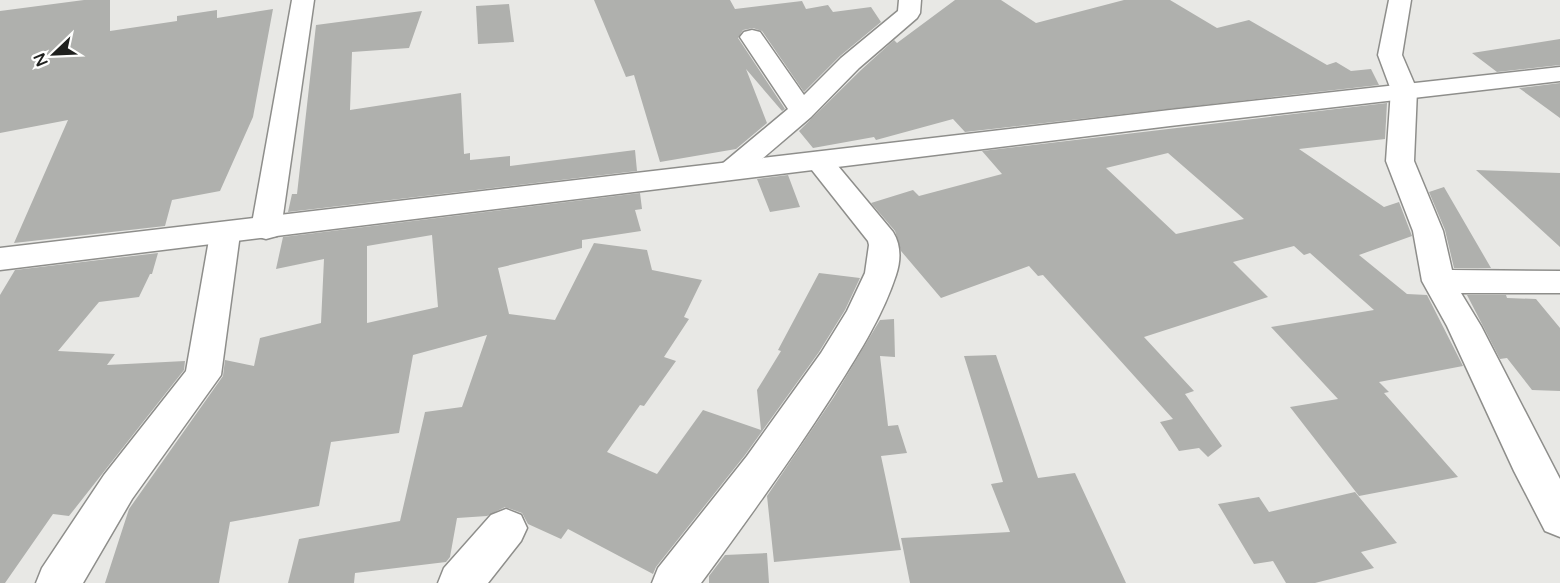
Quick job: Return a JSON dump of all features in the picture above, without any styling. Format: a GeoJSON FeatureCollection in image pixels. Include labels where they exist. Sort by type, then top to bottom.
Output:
{"type":"FeatureCollection","features":[{"type":"Feature","properties":{"kind":"street"},"geometry":{"type":"LineString","coordinates":[[266,229],[303,0]]}},
{"type":"Feature","properties":{"kind":"street"},"geometry":{"type":"LineString","coordinates":[[732,170],[802,111],[850,63],[909,13],[910,0]]}},
{"type":"Feature","properties":{"kind":"street"},"geometry":{"type":"LineString","coordinates":[[1400,0],[1390,55],[1404,90],[1400,161],[1428,231],[1438,281],[1464,326],[1534,471],[1560,518]]}},
{"type":"Feature","properties":{"kind":"street"},"geometry":{"type":"LineString","coordinates":[[752,37],[802,111]]}},
{"type":"Feature","properties":{"kind":"street"},"geometry":{"type":"LineString","coordinates":[[0,259],[266,229],[818,159],[1404,90],[1560,74]]}},
{"type":"Feature","properties":{"kind":"street"},"geometry":{"type":"LineString","coordinates":[[674,583],[751,484],[814,393],[872,298],[885,266],[885,244],[818,159]]}},
{"type":"Feature","properties":{"kind":"street"},"geometry":{"type":"LineString","coordinates":[[58,583],[118,487],[203,375],[225,234]]}},
{"type":"Feature","properties":{"kind":"street"},"geometry":{"type":"LineString","coordinates":[[1438,281],[1560,282]]}},
{"type":"Feature","properties":{"kind":"street"},"geometry":{"type":"LineString","coordinates":[[460,583],[506,528]]}},
{"type":"Feature","properties":{"kind":"building"},"geometry":{"type":"Polygon","coordinates":[[[84,0],[110,0],[110,31],[177,21],[177,16],[217,10],[217,18],[273,9],[253,117],[220,191],[172,200],[165,226],[14,243],[68,120],[0,133],[0,11],[84,0]]]}},
{"type":"Feature","properties":{"kind":"building"},"geometry":{"type":"Polygon","coordinates":[[[594,0],[730,0],[735,9],[802,1],[806,9],[828,5],[833,12],[871,7],[881,22],[840,56],[804,92],[762,31],[753,28],[743,30],[738,38],[785,109],[782,111],[746,69],[767,123],[736,149],[660,162],[634,75],[626,77],[594,0]]]}},
{"type":"Feature","properties":{"kind":"building"},"geometry":{"type":"Polygon","coordinates":[[[955,0],[1001,0],[1036,23],[1124,0],[1170,0],[1217,28],[1249,20],[1327,65],[1336,62],[1351,71],[1371,69],[1379,85],[965,132],[953,119],[876,140],[874,137],[813,148],[799,131],[894,40],[897,43],[955,0]]]}},
{"type":"Feature","properties":{"kind":"building"},"geometry":{"type":"Polygon","coordinates":[[[509,4],[514,42],[478,44],[476,6],[509,4]]]}},
{"type":"Feature","properties":{"kind":"building"},"geometry":{"type":"Polygon","coordinates":[[[422,11],[409,48],[352,52],[350,110],[461,93],[464,154],[470,153],[470,160],[510,156],[510,166],[635,150],[637,171],[288,212],[292,194],[297,194],[316,25],[422,11]]]}},
{"type":"Feature","properties":{"kind":"building"},"geometry":{"type":"Polygon","coordinates":[[[1560,39],[1560,65],[1497,72],[1472,53],[1560,39]]]}},
{"type":"Feature","properties":{"kind":"building"},"geometry":{"type":"Polygon","coordinates":[[[1560,83],[1560,118],[1519,88],[1560,83]]]}},
{"type":"Feature","properties":{"kind":"building"},"geometry":{"type":"Polygon","coordinates":[[[1387,103],[1385,139],[1299,149],[1384,207],[1399,202],[1412,236],[1359,255],[1407,294],[1427,295],[1463,366],[1379,382],[1389,392],[1384,393],[1458,477],[1359,496],[1290,407],[1338,399],[1271,327],[1374,310],[1310,253],[1304,255],[1294,246],[1233,262],[1268,297],[1144,337],[1194,391],[1185,394],[1222,446],[1208,457],[1199,448],[1179,451],[1160,422],[1173,419],[1043,275],[1038,276],[1029,266],[941,298],[901,251],[895,231],[871,203],[913,190],[919,196],[1002,174],[982,151],[1387,103]],[[1168,153],[1106,168],[1176,234],[1244,219],[1168,153]]]}},
{"type":"Feature","properties":{"kind":"building"},"geometry":{"type":"Polygon","coordinates":[[[1476,170],[1560,173],[1560,247],[1476,170]]]}},
{"type":"Feature","properties":{"kind":"building"},"geometry":{"type":"Polygon","coordinates":[[[788,175],[800,207],[770,212],[757,179],[788,175]]]}},
{"type":"Feature","properties":{"kind":"building"},"geometry":{"type":"Polygon","coordinates":[[[1444,187],[1491,268],[1454,268],[1445,230],[1429,192],[1444,187]]]}},
{"type":"Feature","properties":{"kind":"building"},"geometry":{"type":"Polygon","coordinates":[[[640,193],[642,209],[635,210],[641,231],[582,240],[582,248],[498,268],[509,314],[555,320],[594,243],[647,250],[652,270],[702,280],[684,317],[689,319],[664,357],[676,361],[644,406],[640,405],[607,452],[657,474],[703,410],[761,430],[757,390],[781,351],[778,350],[819,273],[860,278],[845,310],[819,352],[745,455],[656,567],[653,574],[568,529],[561,539],[528,524],[522,513],[505,507],[487,516],[457,518],[450,557],[446,562],[355,573],[354,583],[288,583],[299,539],[400,521],[425,412],[462,407],[487,335],[413,355],[399,433],[331,442],[319,506],[230,522],[219,583],[105,583],[129,509],[223,376],[225,360],[254,366],[260,338],[321,323],[324,259],[276,269],[283,237],[640,193]],[[432,235],[367,246],[367,323],[438,307],[432,235]]]}},
{"type":"Feature","properties":{"kind":"building"},"geometry":{"type":"Polygon","coordinates":[[[158,253],[152,274],[139,297],[99,302],[58,351],[115,354],[107,365],[185,361],[184,370],[69,516],[53,514],[5,583],[0,583],[0,295],[15,270],[158,253]]]}},
{"type":"Feature","properties":{"kind":"building"},"geometry":{"type":"Polygon","coordinates":[[[1467,295],[1506,295],[1507,298],[1536,299],[1560,328],[1560,391],[1532,390],[1507,358],[1500,359],[1467,295]]]}},
{"type":"Feature","properties":{"kind":"building"},"geometry":{"type":"Polygon","coordinates":[[[894,319],[895,357],[880,356],[888,426],[898,425],[907,453],[881,456],[901,550],[774,562],[767,496],[834,397],[880,320],[894,319]]]}},
{"type":"Feature","properties":{"kind":"building"},"geometry":{"type":"Polygon","coordinates":[[[996,355],[1038,478],[1075,473],[1126,583],[910,583],[901,538],[1010,532],[991,484],[1003,482],[964,356],[996,355]]]}},
{"type":"Feature","properties":{"kind":"building"},"geometry":{"type":"Polygon","coordinates":[[[1355,492],[1397,543],[1361,552],[1374,568],[1315,583],[1286,583],[1273,561],[1254,564],[1218,504],[1259,497],[1269,512],[1355,492]]]}},
{"type":"Feature","properties":{"kind":"building"},"geometry":{"type":"Polygon","coordinates":[[[767,553],[769,583],[709,583],[709,576],[725,555],[767,553]]]}}]}
